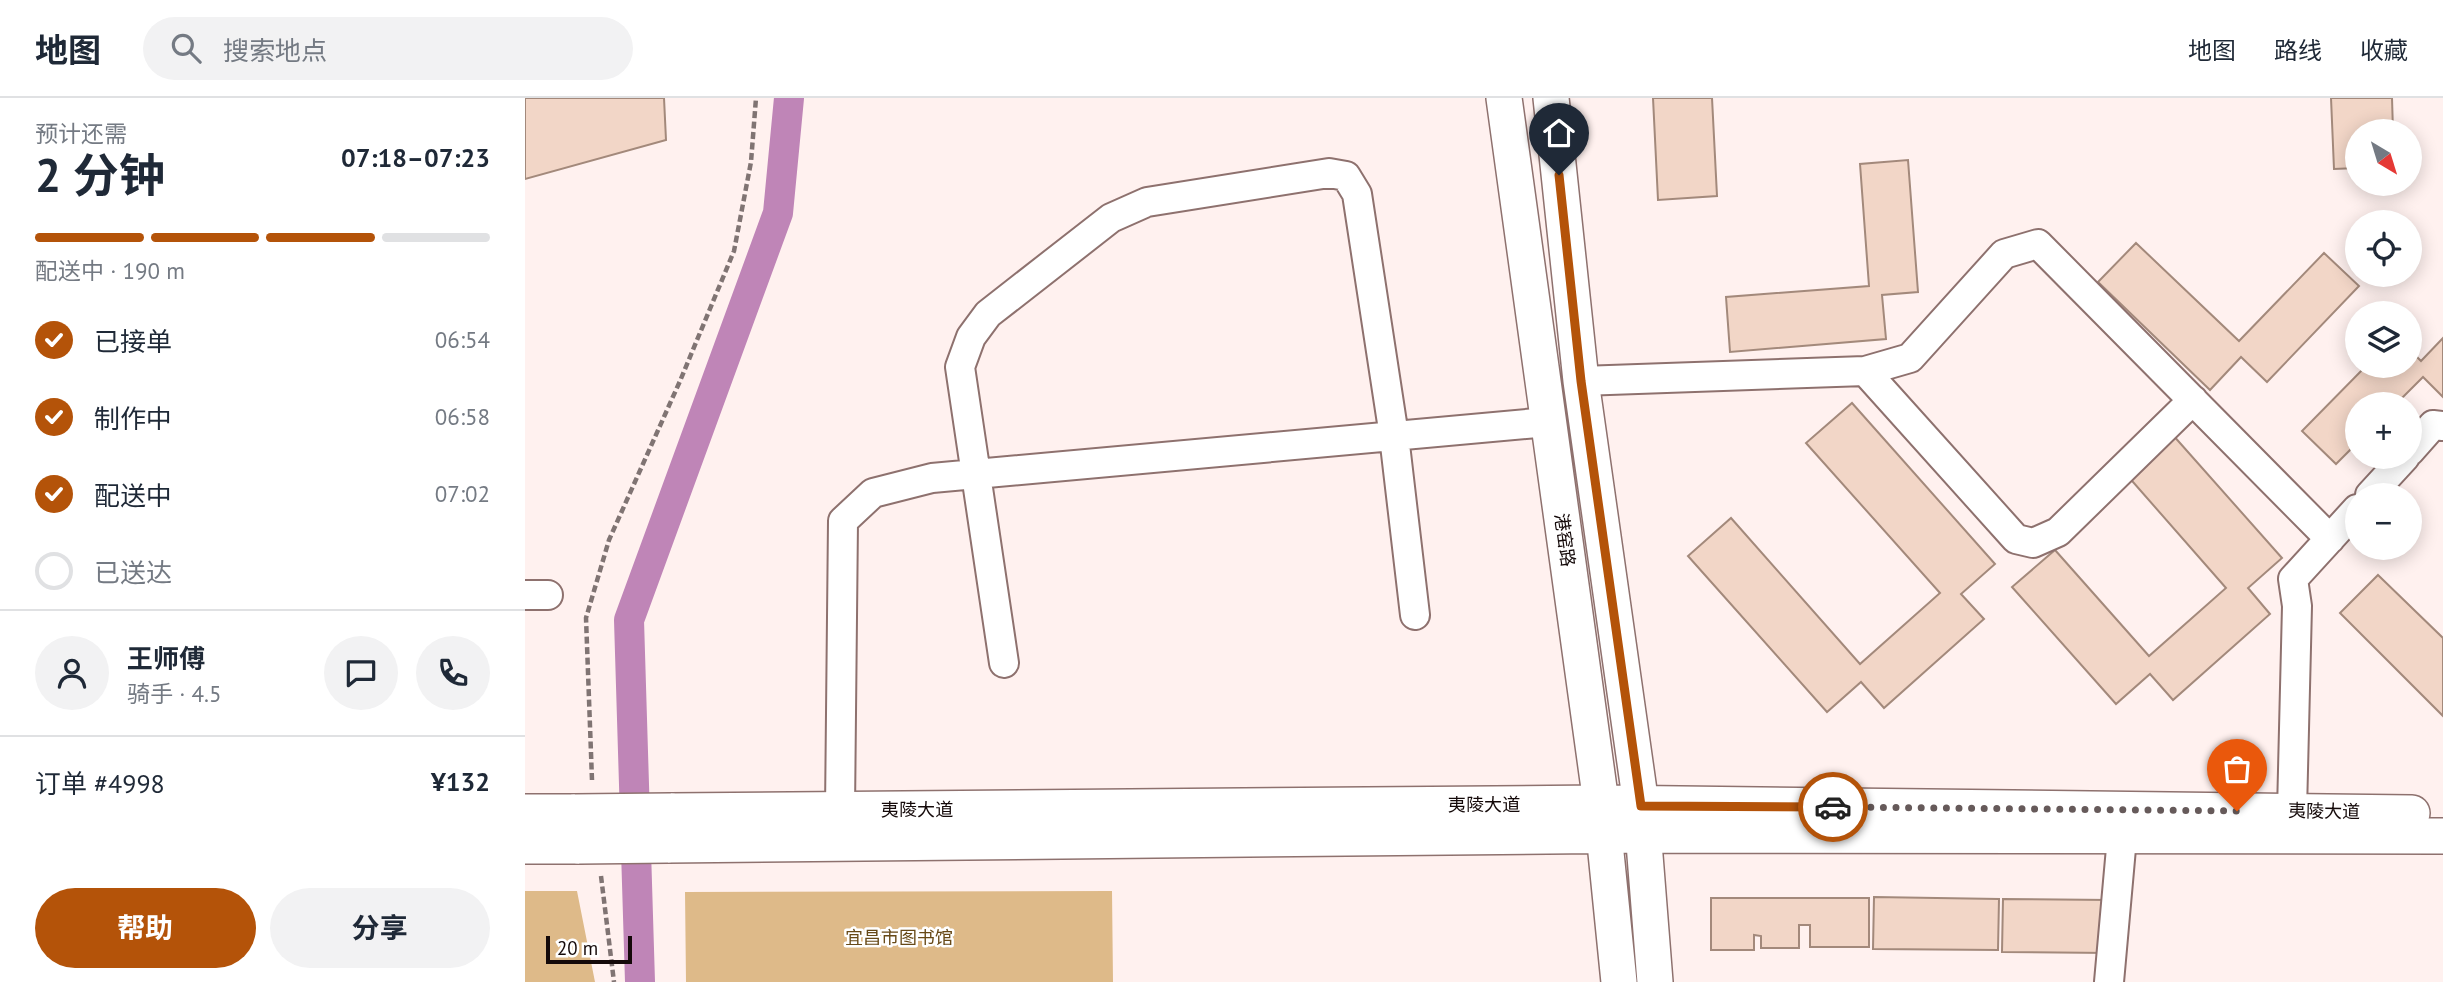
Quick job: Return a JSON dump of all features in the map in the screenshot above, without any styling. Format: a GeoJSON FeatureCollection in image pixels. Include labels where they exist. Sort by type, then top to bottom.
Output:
{"type":"FeatureCollection","features":[{"type":"Feature","properties":{"kind":"main road","name":"港窑路"},"geometry":{"type":"LineString","coordinates":[[1504,98],[1603,820],[1619,982]]}},
{"type":"Feature","properties":{"kind":"main road"},"geometry":{"type":"LineString","coordinates":[[1551,98],[1581,381],[1641,820],[1655,982]]}},
{"type":"Feature","properties":{"kind":"main road","name":"夷陵大道"},"geometry":{"type":"LineString","coordinates":[[670,828],[841,810],[1603,820]]}},
{"type":"Feature","properties":{"kind":"main road","name":"夷陵大道"},"geometry":{"type":"LineString","coordinates":[[525,812],[587,827],[670,828],[1641,820],[2292,811],[2443,813]]}},
{"type":"Feature","properties":{"kind":"main road","name":"夷陵大道"},"geometry":{"type":"LineString","coordinates":[[1641,820],[2122,836],[2443,836]]}},
{"type":"Feature","properties":{"kind":"main road","name":"夷陵大道"},"geometry":{"type":"LineString","coordinates":[[525,846],[587,827]]}},
{"type":"Feature","properties":{"kind":"street"},"geometry":{"type":"LineString","coordinates":[[1004,663],[960,367],[971,337],[988,314],[1111,218],[1146,202],[1329,173],[1346,176],[1357,194],[1394,436],[1415,615]]}},
{"type":"Feature","properties":{"kind":"street"},"geometry":{"type":"LineString","coordinates":[[1581,381],[1865,371],[1910,358],[2004,254],[2038,244],[2330,539]]}},
{"type":"Feature","properties":{"kind":"street"},"geometry":{"type":"LineString","coordinates":[[1865,371],[2016,539],[2033,543],[2058,532],[2193,400]]}},
{"type":"Feature","properties":{"kind":"street"},"geometry":{"type":"LineString","coordinates":[[841,810],[843,521],[873,494],[932,478],[1548,422]]}},
{"type":"Feature","properties":{"kind":"street"},"geometry":{"type":"LineString","coordinates":[[2422,437],[2433,425],[2443,426]]}},
{"type":"Feature","properties":{"kind":"street"},"geometry":{"type":"LineString","coordinates":[[2381,483],[2394,469]]}},
{"type":"Feature","properties":{"kind":"street"},"geometry":{"type":"LineString","coordinates":[[2292,811],[2297,606],[2293,579],[2345,522]]}},
{"type":"Feature","properties":{"kind":"street"},"geometry":{"type":"LineString","coordinates":[[2109,982],[2122,836]]}},
{"type":"Feature","properties":{"kind":"path"},"geometry":{"type":"LineString","coordinates":[[614,982],[587,827],[586,618],[610,540],[734,251],[751,162],[756,98]]}},
{"type":"Feature","properties":{"kind":"green space"},"geometry":{"type":"Polygon","coordinates":[[[525,891],[577,891],[595,982],[525,982],[525,891]]]}},
{"type":"Feature","properties":{"kind":"green space","name":"宜昌市图书馆"},"geometry":{"type":"Polygon","coordinates":[[[1112,891],[1113,982],[686,982],[685,892],[1112,891]]]}},
{"type":"Feature","properties":{"kind":"building"},"geometry":{"type":"Polygon","coordinates":[[[525,98],[664,98],[666,140],[525,179],[525,98]]]}},
{"type":"Feature","properties":{"kind":"building"},"geometry":{"type":"Polygon","coordinates":[[[1653,98],[1712,98],[1717,196],[1658,200],[1653,98]]]}},
{"type":"Feature","properties":{"kind":"building"},"geometry":{"type":"Polygon","coordinates":[[[2331,98],[2392,98],[2393,119],[2345,119],[2345,169],[2334,169],[2331,98]]]}},
{"type":"Feature","properties":{"kind":"building"},"geometry":{"type":"Polygon","coordinates":[[[1908,160],[1918,292],[1882,295],[1886,339],[1730,352],[1726,297],[1869,286],[1860,164],[1908,160]]]}},
{"type":"Feature","properties":{"kind":"building"},"geometry":{"type":"Polygon","coordinates":[[[2136,243],[2239,341],[2324,253],[2345,273],[2345,287],[2358,287],[2267,382],[2241,357],[2210,390],[2098,282],[2136,243]]]}},
{"type":"Feature","properties":{"kind":"building"},"geometry":{"type":"Polygon","coordinates":[[[2443,338],[2443,397],[2422,378],[2422,360],[2443,338]]]}},
{"type":"Feature","properties":{"kind":"building"},"geometry":{"type":"Polygon","coordinates":[[[2354,378],[2422,378],[2408,392],[2345,392],[2345,455],[2336,464],[2302,431],[2354,378]]]}},
{"type":"Feature","properties":{"kind":"building"},"geometry":{"type":"Polygon","coordinates":[[[1852,403],[1995,564],[1961,594],[1984,619],[1884,708],[1861,682],[1827,712],[1688,556],[1731,518],[1860,664],[1940,593],[1806,443],[1852,403]]]}},
{"type":"Feature","properties":{"kind":"building"},"geometry":{"type":"Polygon","coordinates":[[[2172,434],[2282,558],[2248,588],[2270,614],[2173,700],[2150,674],[2116,704],[2012,587],[2055,550],[2149,656],[2226,588],[2126,474],[2172,434]]]}},
{"type":"Feature","properties":{"kind":"building"},"geometry":{"type":"Polygon","coordinates":[[[2378,575],[2443,638],[2443,716],[2340,613],[2378,575]]]}},
{"type":"Feature","properties":{"kind":"building"},"geometry":{"type":"Polygon","coordinates":[[[1874,897],[1999,899],[1998,950],[1873,949],[1874,897]]]}},
{"type":"Feature","properties":{"kind":"building"},"geometry":{"type":"Polygon","coordinates":[[[1711,898],[1869,898],[1869,947],[1810,947],[1810,925],[1799,925],[1799,948],[1761,948],[1761,936],[1754,935],[1754,950],[1711,950],[1711,898]]]}},
{"type":"Feature","properties":{"kind":"building"},"geometry":{"type":"Polygon","coordinates":[[[2003,899],[2110,900],[2109,953],[2002,952],[2003,899]]]}},
{"type":"Feature","properties":{"kind":"waterway"},"geometry":{"type":"LineString","coordinates":[[640,982],[629,620],[778,213],[789,98]]}},
{"type":"Feature","properties":{"kind":"way so far"},"geometry":{"type":"LineString","coordinates":[[1833,807],[2237,811]]}},
{"type":"Feature","properties":{"kind":"route"},"geometry":{"type":"LineString","coordinates":[[1559,175],[1581,381],[1641,806],[1833,807]]}}]}
